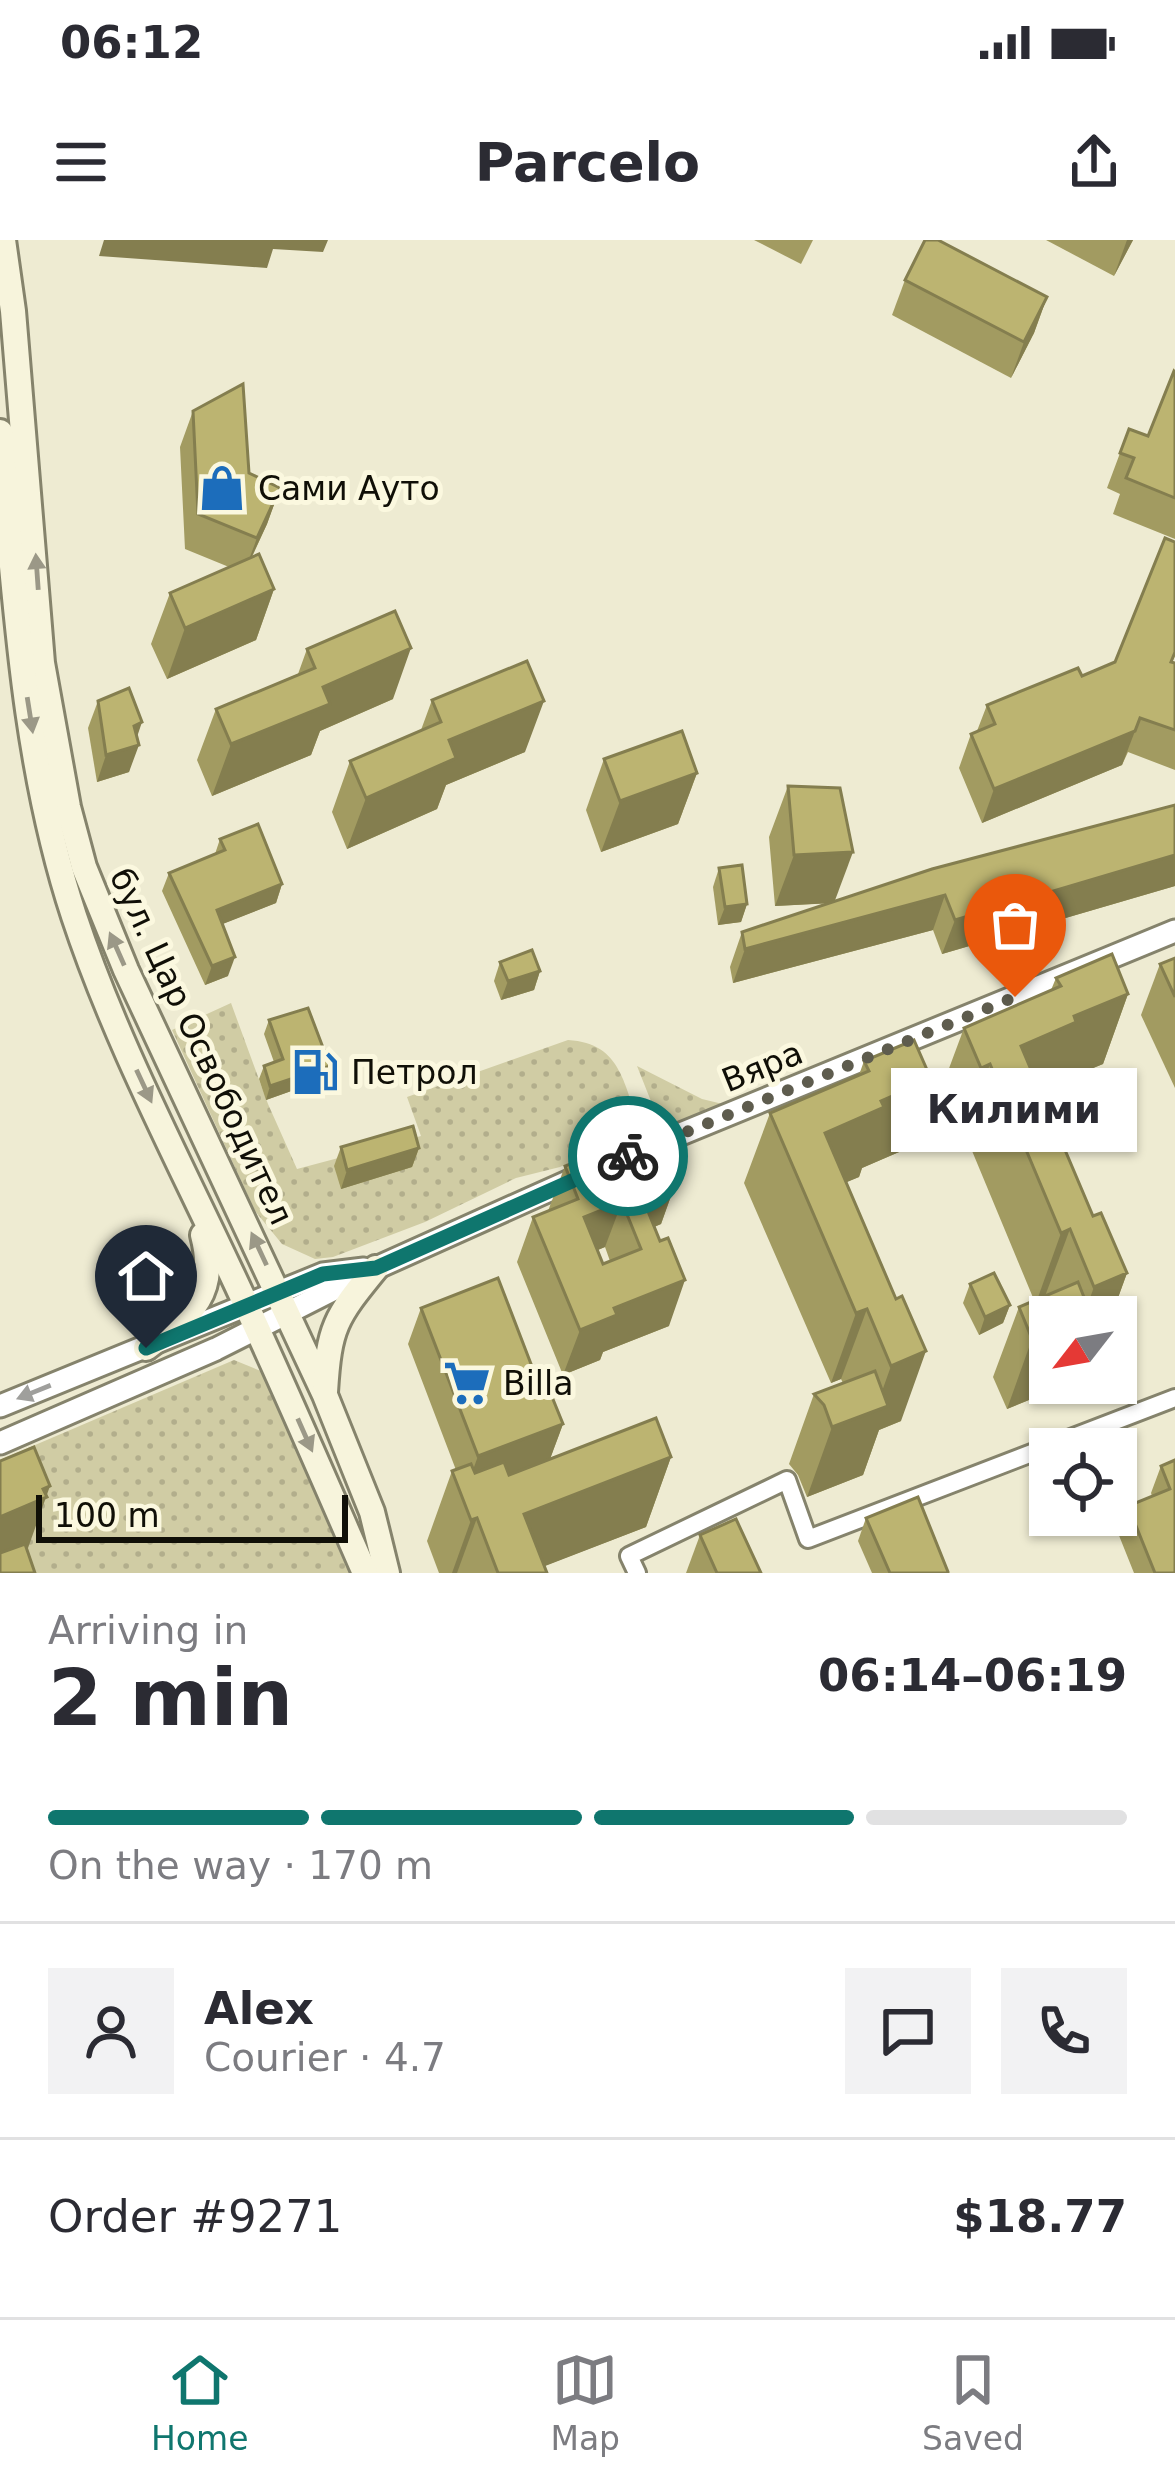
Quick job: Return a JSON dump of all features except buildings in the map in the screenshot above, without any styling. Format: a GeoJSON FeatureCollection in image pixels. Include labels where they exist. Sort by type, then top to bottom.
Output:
{"type":"FeatureCollection","features":[{"type":"Feature","properties":{"kind":"main road","name":"бул. Цар Освободител"},"geometry":{"type":"LineString","coordinates":[[3,240],[14,311],[42,663],[68,807],[84,866],[120,956],[325,1395],[372,1512],[387,1573]]}},
{"type":"Feature","properties":{"kind":"main road","name":"бул. Цар Освободител"},"geometry":{"type":"LineString","coordinates":[[0,432],[26,690],[56,848],[92,966],[365,1573]]}},
{"type":"Feature","properties":{"kind":"main road"},"geometry":{"type":"LineString","coordinates":[[146,1348],[186,1318],[208,1278],[205,1241],[182,1170]]}},
{"type":"Feature","properties":{"kind":"main road"},"geometry":{"type":"LineString","coordinates":[[325,1395],[328,1340],[339,1314],[376,1268]]}},
{"type":"Feature","properties":{"kind":"street","name":"Вяра"},"geometry":{"type":"LineString","coordinates":[[252,1317],[1175,931]]}},
{"type":"Feature","properties":{"kind":"street"},"geometry":{"type":"LineString","coordinates":[[0,1406],[146,1348],[252,1317]]}},
{"type":"Feature","properties":{"kind":"street"},"geometry":{"type":"LineString","coordinates":[[0,1443],[252,1317]]}},
{"type":"Feature","properties":{"kind":"street"},"geometry":{"type":"LineString","coordinates":[[637,1573],[629,1556],[787,1480],[808,1539],[1175,1398]]}},
{"type":"Feature","properties":{"kind":"shaded area"},"geometry":{"type":"Polygon","coordinates":[[[231,1003],[297,1169],[421,1136],[407,1097],[568,1040],[600,1049],[611,1059],[641,1131],[560,1167],[516,1178],[425,1222],[333,1257],[315,1259],[282,1244],[255,1211],[172,1030],[231,1003]]]}},
{"type":"Feature","properties":{"kind":"shaded area"},"geometry":{"type":"Polygon","coordinates":[[[637,1066],[702,1099],[735,1107],[664,1134],[637,1066]]]}},
{"type":"Feature","properties":{"kind":"shaded area"},"geometry":{"type":"Polygon","coordinates":[[[234,1360],[263,1372],[352,1573],[26,1573],[0,1503],[0,1460],[234,1360]]]}},
{"type":"Feature","properties":{"kind":"way so far"},"geometry":{"type":"LineString","coordinates":[[628,1156],[1015,997]]}},
{"type":"Feature","properties":{"kind":"place","name":"Сами Ауто"},"geometry":{"type":"Point","coordinates":[222,488]}},
{"type":"Feature","properties":{"kind":"place","name":"Килими"},"geometry":{"type":"Point","coordinates":[1015,997]}},
{"type":"Feature","properties":{"kind":"place","name":"Петрол"},"geometry":{"type":"Point","coordinates":[315,1072]}},
{"type":"Feature","properties":{"kind":"place","name":"Billa"},"geometry":{"type":"Point","coordinates":[467,1383]}},
{"type":"Feature","properties":{"kind":"route"},"geometry":{"type":"LineString","coordinates":[[146,1348],[323,1274],[376,1268],[628,1156]]}}]}
